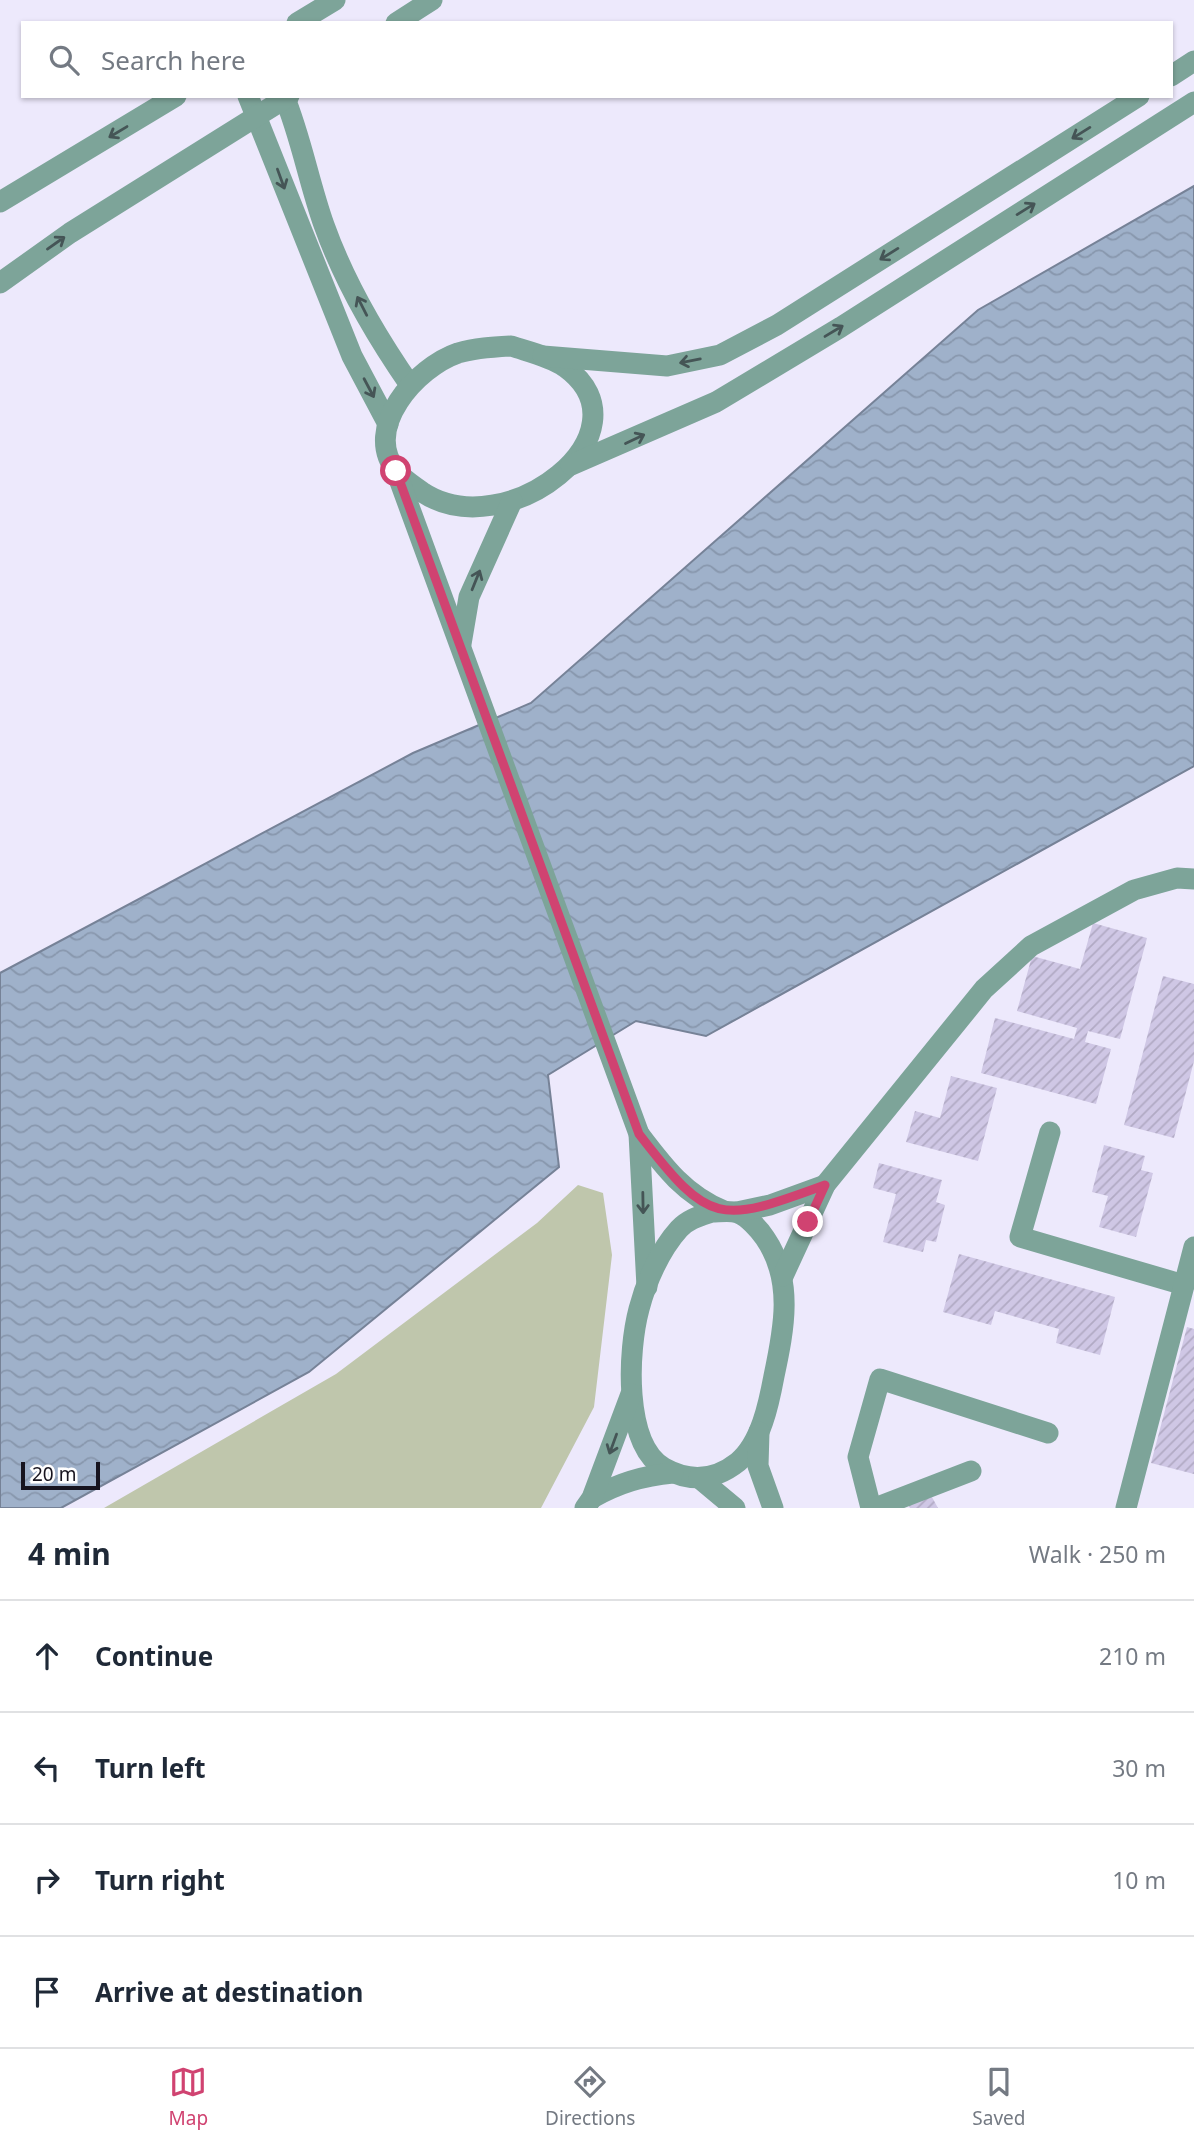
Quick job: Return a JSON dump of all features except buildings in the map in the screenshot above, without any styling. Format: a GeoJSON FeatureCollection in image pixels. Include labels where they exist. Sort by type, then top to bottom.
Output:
{"type":"FeatureCollection","features":[{"type":"Feature","properties":{"kind":"street"},"geometry":{"type":"LineString","coordinates":[[300,21],[335,0]]}},
{"type":"Feature","properties":{"kind":"street"},"geometry":{"type":"LineString","coordinates":[[399,21],[432,0]]}},
{"type":"Feature","properties":{"kind":"street"},"geometry":{"type":"LineString","coordinates":[[1173,75],[1194,61]]}},
{"type":"Feature","properties":{"kind":"street"},"geometry":{"type":"LineString","coordinates":[[0,202],[173,98]]}},
{"type":"Feature","properties":{"kind":"street"},"geometry":{"type":"LineString","coordinates":[[0,283],[253,106],[282,98]]}},
{"type":"Feature","properties":{"kind":"street"},"geometry":{"type":"LineString","coordinates":[[286,98],[324,226],[339,262],[375,332],[410,386]]}},
{"type":"Feature","properties":{"kind":"street"},"geometry":{"type":"LineString","coordinates":[[543,356],[667,366],[720,355],[776,325],[1136,98]]}},
{"type":"Feature","properties":{"kind":"street"},"geometry":{"type":"LineString","coordinates":[[396,471],[439,503],[460,507],[512,501],[533,494],[554,482],[572,465],[716,402],[853,320],[1194,102]]}},
{"type":"Feature","properties":{"kind":"street"},"geometry":{"type":"LineString","coordinates":[[253,106],[318,276],[352,356],[388,424]]}},
{"type":"Feature","properties":{"kind":"street"},"geometry":{"type":"LineString","coordinates":[[572,465],[593,419],[591,405],[582,386],[566,368],[543,356],[511,346],[457,354],[431,368],[410,386],[393,407],[388,424],[387,446],[639,1134],[647,1287]]}},
{"type":"Feature","properties":{"kind":"street"},"geometry":{"type":"LineString","coordinates":[[461,646],[469,597],[489,547],[512,501]]}},
{"type":"Feature","properties":{"kind":"street"},"geometry":{"type":"LineString","coordinates":[[783,1276],[825,1185],[984,989],[1031,946],[1134,890],[1177,878],[1194,879]]}},
{"type":"Feature","properties":{"kind":"street"},"geometry":{"type":"LineString","coordinates":[[1050,1132],[1020,1237],[1184,1285]]}},
{"type":"Feature","properties":{"kind":"street"},"geometry":{"type":"LineString","coordinates":[[639,1134],[675,1181],[701,1202],[732,1212],[759,1229],[775,1253],[783,1276],[783,1331],[770,1395],[759,1427],[738,1462],[716,1474],[681,1478],[655,1463],[642,1445],[633,1389],[632,1361],[639,1310],[655,1268],[680,1228],[691,1219],[712,1212],[732,1212],[770,1205],[825,1185]]}},
{"type":"Feature","properties":{"kind":"street"},"geometry":{"type":"LineString","coordinates":[[1126,1508],[1194,1247]]}},
{"type":"Feature","properties":{"kind":"street"},"geometry":{"type":"LineString","coordinates":[[971,1471],[873,1508],[858,1457],[880,1379],[1048,1433]]}},
{"type":"Feature","properties":{"kind":"street"},"geometry":{"type":"LineString","coordinates":[[589,1503],[633,1389]]}},
{"type":"Feature","properties":{"kind":"street"},"geometry":{"type":"LineString","coordinates":[[759,1427],[758,1466],[773,1508]]}},
{"type":"Feature","properties":{"kind":"street"},"geometry":{"type":"LineString","coordinates":[[589,1503],[618,1484],[646,1475],[673,1473]]}},
{"type":"Feature","properties":{"kind":"street"},"geometry":{"type":"LineString","coordinates":[[699,1478],[736,1508]]}},
{"type":"Feature","properties":{"kind":"green space"},"geometry":{"type":"Polygon","coordinates":[[[578,1185],[603,1193],[612,1255],[594,1407],[541,1508],[104,1508],[336,1374],[537,1223],[578,1185]]]}},
{"type":"Feature","properties":{"kind":"water"},"geometry":{"type":"Polygon","coordinates":[[[1194,186],[1194,766],[706,1036],[636,1021],[548,1075],[559,1167],[309,1372],[61,1508],[0,1508],[0,973],[413,753],[531,703],[978,310],[1194,186]]]}},
{"type":"Feature","properties":{"kind":"route"},"geometry":{"type":"LineString","coordinates":[[396,471],[639,1134],[675,1181],[701,1202],[727,1212],[770,1205],[825,1185],[808,1222]]}}]}
